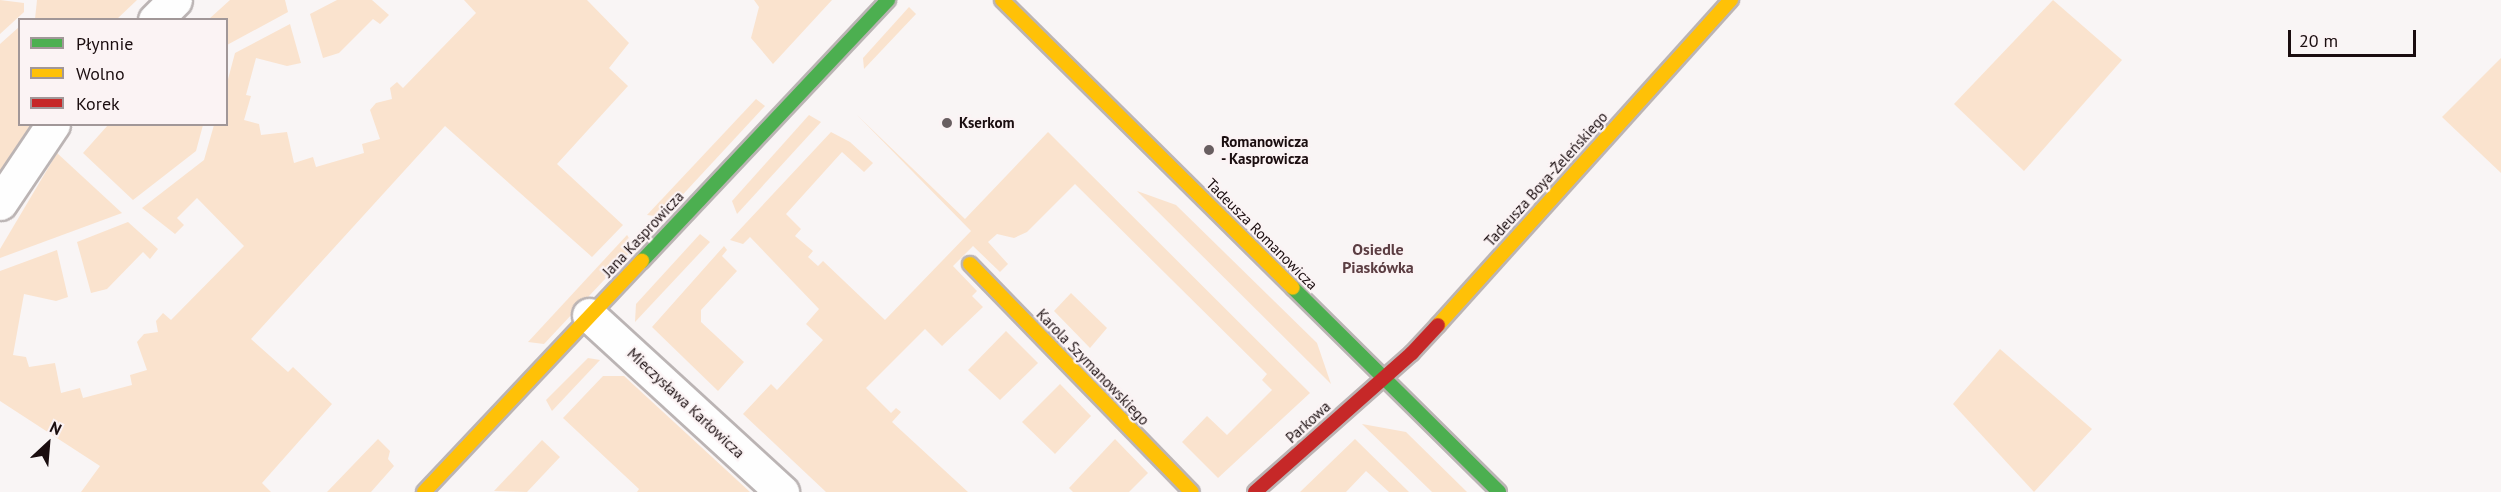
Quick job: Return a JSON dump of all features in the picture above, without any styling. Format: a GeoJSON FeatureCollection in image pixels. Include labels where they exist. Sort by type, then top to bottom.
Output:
{"type":"FeatureCollection","features":[{"type":"Feature","properties":{"kind":"street"},"geometry":{"type":"LineString","coordinates":[[157,18],[175,0]]}},
{"type":"Feature","properties":{"kind":"street","name":"Jana Kasprowicza"},"geometry":{"type":"LineString","coordinates":[[424,492],[888,0]]}},
{"type":"Feature","properties":{"kind":"street","name":"Tadeusza Romanowicza"},"geometry":{"type":"LineString","coordinates":[[1002,0],[1499,492]]}},
{"type":"Feature","properties":{"kind":"street","name":"Tadeusza Boya-Żeleńskiego"},"geometry":{"type":"LineString","coordinates":[[1383,377],[1428,336],[1731,0]]}},
{"type":"Feature","properties":{"kind":"street"},"geometry":{"type":"LineString","coordinates":[[0,204],[52,126]]}},
{"type":"Feature","properties":{"kind":"street","name":"Karola Szymanowskiego"},"geometry":{"type":"LineString","coordinates":[[970,264],[1192,492]]}},
{"type":"Feature","properties":{"kind":"street","name":"Mieczysława Karłowicza"},"geometry":{"type":"LineString","coordinates":[[589,315],[782,492]]}},
{"type":"Feature","properties":{"kind":"street","name":"Parkowa"},"geometry":{"type":"LineString","coordinates":[[1255,492],[1383,377]]}},
{"type":"Feature","properties":{"kind":"shaded area"},"geometry":{"type":"Polygon","coordinates":[[[0,0],[24,3],[24,12],[0,34],[0,0]]]}},
{"type":"Feature","properties":{"kind":"shaded area"},"geometry":{"type":"Polygon","coordinates":[[[37,0],[137,0],[118,18],[35,18],[37,0]]]}},
{"type":"Feature","properties":{"kind":"shaded area"},"geometry":{"type":"Polygon","coordinates":[[[230,0],[285,0],[288,12],[228,44],[228,18],[210,18],[230,0]]]}},
{"type":"Feature","properties":{"kind":"shaded area"},"geometry":{"type":"Polygon","coordinates":[[[337,0],[372,0],[389,15],[380,24],[373,19],[339,53],[323,58],[310,14],[337,0]]]}},
{"type":"Feature","properties":{"kind":"shaded area"},"geometry":{"type":"Polygon","coordinates":[[[464,0],[587,0],[629,43],[609,68],[628,86],[557,164],[623,225],[592,257],[445,126],[251,339],[288,372],[293,367],[332,404],[262,483],[271,492],[81,492],[100,466],[0,401],[0,271],[57,250],[68,297],[56,301],[24,294],[13,355],[26,357],[29,367],[55,363],[61,393],[80,388],[83,398],[132,385],[130,375],[147,370],[137,342],[144,334],[158,332],[156,321],[163,313],[171,320],[244,246],[197,198],[177,218],[184,225],[175,234],[142,208],[204,160],[214,126],[228,126],[228,79],[235,53],[290,24],[301,63],[287,66],[256,58],[246,95],[251,96],[244,120],[259,124],[261,135],[287,132],[294,163],[313,157],[316,167],[364,153],[362,144],[380,139],[370,110],[376,103],[392,99],[390,88],[397,82],[403,88],[476,13],[464,0]]]}},
{"type":"Feature","properties":{"kind":"shaded area"},"geometry":{"type":"Polygon","coordinates":[[[754,0],[832,0],[773,64],[751,38],[759,7],[754,0]]]}},
{"type":"Feature","properties":{"kind":"shaded area"},"geometry":{"type":"Polygon","coordinates":[[[2053,0],[2122,60],[2024,171],[1954,104],[2053,0]]]}},
{"type":"Feature","properties":{"kind":"shaded area"},"geometry":{"type":"Polygon","coordinates":[[[909,7],[916,14],[864,69],[863,58],[909,7]]]}},
{"type":"Feature","properties":{"kind":"shaded area"},"geometry":{"type":"Polygon","coordinates":[[[18,28],[18,126],[34,126],[0,183],[0,44],[18,28]]]}},
{"type":"Feature","properties":{"kind":"shaded area"},"geometry":{"type":"Polygon","coordinates":[[[2501,58],[2501,173],[2442,117],[2501,58]]]}},
{"type":"Feature","properties":{"kind":"shaded area"},"geometry":{"type":"Polygon","coordinates":[[[756,99],[765,106],[662,217],[647,215],[756,99]]]}},
{"type":"Feature","properties":{"kind":"shaded area"},"geometry":{"type":"Polygon","coordinates":[[[809,115],[821,122],[737,214],[732,201],[809,115]]]}},
{"type":"Feature","properties":{"kind":"shaded area"},"geometry":{"type":"Polygon","coordinates":[[[857,115],[965,219],[1048,132],[1310,393],[1218,478],[1182,442],[1207,416],[1227,435],[1272,390],[1262,380],[1267,374],[1075,184],[1027,232],[1014,238],[997,234],[988,242],[1008,264],[1000,272],[973,246],[953,266],[977,291],[972,296],[983,307],[942,346],[925,329],[866,388],[891,413],[896,408],[901,412],[892,422],[968,492],[826,492],[743,414],[771,384],[777,390],[823,340],[806,324],[819,309],[750,237],[743,244],[730,240],[831,132],[850,142],[873,163],[864,172],[842,152],[786,214],[801,229],[795,236],[813,251],[808,257],[818,266],[823,261],[885,320],[971,231],[857,115]]]}},
{"type":"Feature","properties":{"kind":"shaded area"},"geometry":{"type":"Polygon","coordinates":[[[107,126],[203,126],[196,151],[133,200],[83,153],[107,126]]]}},
{"type":"Feature","properties":{"kind":"shaded area"},"geometry":{"type":"Polygon","coordinates":[[[57,153],[122,213],[0,258],[0,249],[57,153]]]}},
{"type":"Feature","properties":{"kind":"shaded area"},"geometry":{"type":"Polygon","coordinates":[[[1137,191],[1176,205],[1317,343],[1331,384],[1137,191]]]}},
{"type":"Feature","properties":{"kind":"shaded area"},"geometry":{"type":"Polygon","coordinates":[[[128,222],[158,249],[150,259],[143,252],[107,289],[91,293],[77,242],[128,222]]]}},
{"type":"Feature","properties":{"kind":"shaded area"},"geometry":{"type":"Polygon","coordinates":[[[700,234],[710,242],[635,322],[636,304],[700,234]]]}},
{"type":"Feature","properties":{"kind":"shaded area"},"geometry":{"type":"Polygon","coordinates":[[[627,235],[635,247],[544,344],[528,342],[627,235]]]}},
{"type":"Feature","properties":{"kind":"shaded area"},"geometry":{"type":"Polygon","coordinates":[[[724,246],[727,250],[722,256],[737,271],[701,310],[701,322],[744,362],[718,391],[652,327],[724,246]]]}},
{"type":"Feature","properties":{"kind":"shaded area"},"geometry":{"type":"Polygon","coordinates":[[[1071,293],[1107,328],[1090,348],[1054,311],[1071,293]]]}},
{"type":"Feature","properties":{"kind":"shaded area"},"geometry":{"type":"Polygon","coordinates":[[[1006,331],[1038,363],[1000,400],[968,370],[1006,331]]]}},
{"type":"Feature","properties":{"kind":"shaded area"},"geometry":{"type":"Polygon","coordinates":[[[2000,349],[2092,429],[2034,492],[1953,404],[2000,349]]]}},
{"type":"Feature","properties":{"kind":"shaded area"},"geometry":{"type":"Polygon","coordinates":[[[588,358],[600,360],[552,411],[546,400],[588,358]]]}},
{"type":"Feature","properties":{"kind":"shaded area"},"geometry":{"type":"Polygon","coordinates":[[[603,376],[624,376],[750,492],[637,492],[639,489],[563,418],[603,376]]]}},
{"type":"Feature","properties":{"kind":"shaded area"},"geometry":{"type":"Polygon","coordinates":[[[1060,384],[1091,416],[1055,454],[1022,422],[1060,384]]]}},
{"type":"Feature","properties":{"kind":"shaded area"},"geometry":{"type":"Polygon","coordinates":[[[1362,424],[1406,432],[1467,492],[1432,492],[1362,424]]]}},
{"type":"Feature","properties":{"kind":"shaded area"},"geometry":{"type":"Polygon","coordinates":[[[378,439],[390,451],[388,459],[394,466],[371,492],[327,492],[378,439]]]}},
{"type":"Feature","properties":{"kind":"shaded area"},"geometry":{"type":"Polygon","coordinates":[[[1115,439],[1148,473],[1129,492],[1073,492],[1069,488],[1115,439]]]}},
{"type":"Feature","properties":{"kind":"shaded area"},"geometry":{"type":"Polygon","coordinates":[[[1355,439],[1409,492],[1389,492],[1366,471],[1346,492],[1300,492],[1355,439]]]}},
{"type":"Feature","properties":{"kind":"shaded area"},"geometry":{"type":"Polygon","coordinates":[[[542,440],[560,457],[527,492],[494,491],[542,440]]]}},
{"type":"Feature","properties":{"kind":"traffic: fast"},"geometry":{"type":"LineString","coordinates":[[642,261],[888,0]]}},
{"type":"Feature","properties":{"kind":"traffic: fast"},"geometry":{"type":"LineString","coordinates":[[1293,288],[1499,492]]}},
{"type":"Feature","properties":{"kind":"traffic: slow"},"geometry":{"type":"LineString","coordinates":[[1002,0],[1293,288]]}},
{"type":"Feature","properties":{"kind":"traffic: slow"},"geometry":{"type":"LineString","coordinates":[[1438,325],[1731,0]]}},
{"type":"Feature","properties":{"kind":"traffic: slow"},"geometry":{"type":"LineString","coordinates":[[424,492],[642,261]]}},
{"type":"Feature","properties":{"kind":"traffic: slow"},"geometry":{"type":"LineString","coordinates":[[970,264],[1192,492]]}},
{"type":"Feature","properties":{"kind":"traffic: jam"},"geometry":{"type":"LineString","coordinates":[[1255,492],[1412,353],[1438,325]]}},
{"type":"Feature","properties":{"kind":"place","name":"Kserkom"},"geometry":{"type":"Point","coordinates":[947,123]}},
{"type":"Feature","properties":{"kind":"place","name":"Romanowicza - Kasprowicza"},"geometry":{"type":"Point","coordinates":[1209,150]}},
{"type":"Feature","properties":{"kind":"district","name":"Osiedle Piaskówka"},"geometry":{"type":"Point","coordinates":[1378,258]}}]}
